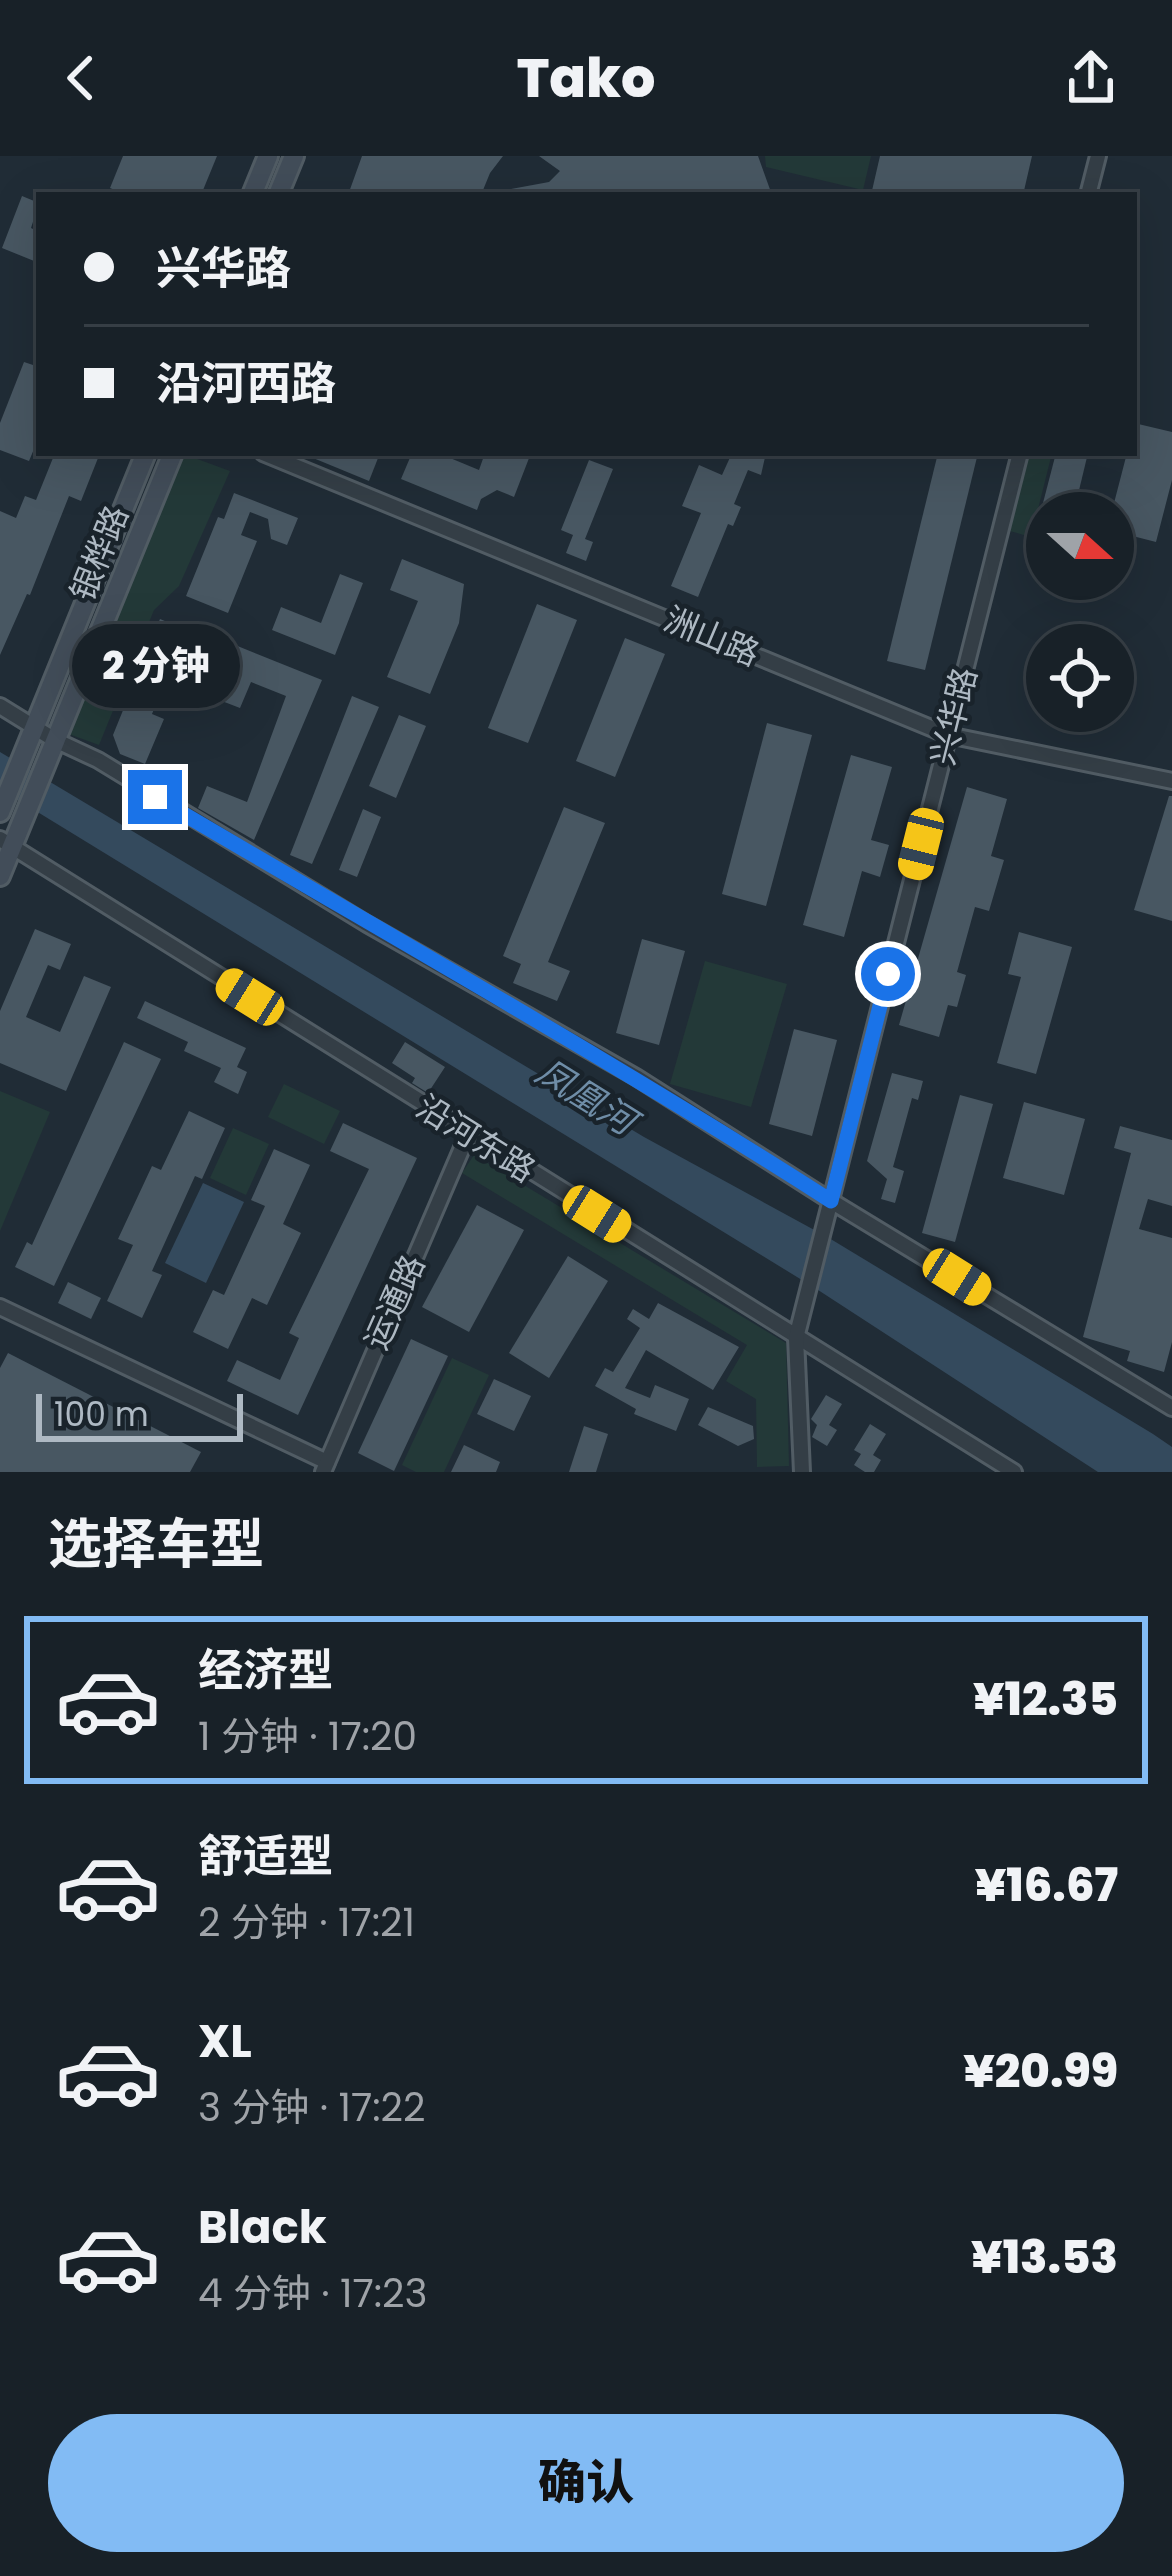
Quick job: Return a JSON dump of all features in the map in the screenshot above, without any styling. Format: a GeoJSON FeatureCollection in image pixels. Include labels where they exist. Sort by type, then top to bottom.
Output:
{"type":"FeatureCollection","features":[{"type":"Feature","properties":{"kind":"main road"},"geometry":{"type":"LineString","coordinates":[[253,192],[268,156]]}},
{"type":"Feature","properties":{"kind":"main road"},"geometry":{"type":"LineString","coordinates":[[279,192],[294,156]]}},
{"type":"Feature","properties":{"kind":"main road","name":"银桦路"},"geometry":{"type":"LineString","coordinates":[[0,812],[145,456]]}},
{"type":"Feature","properties":{"kind":"main road","name":"银桦路"},"geometry":{"type":"LineString","coordinates":[[0,875],[6,843],[55,740],[171,456]]}},
{"type":"Feature","properties":{"kind":"street"},"geometry":{"type":"LineString","coordinates":[[1089,192],[1098,156]]}},
{"type":"Feature","properties":{"kind":"street","name":"洲山路"},"geometry":{"type":"LineString","coordinates":[[269,456],[948,735],[1172,781]]}},
{"type":"Feature","properties":{"kind":"street","name":"兴华路"},"geometry":{"type":"LineString","coordinates":[[802,1472],[796,1337],[1019,456]]}},
{"type":"Feature","properties":{"kind":"street"},"geometry":{"type":"LineString","coordinates":[[0,706],[636,1077],[1172,1408]]}},
{"type":"Feature","properties":{"kind":"street","name":"沿河东路"},"geometry":{"type":"LineString","coordinates":[[6,843],[1014,1472]]}},
{"type":"Feature","properties":{"kind":"street","name":"运通路"},"geometry":{"type":"LineString","coordinates":[[325,1467],[468,1134]]}},
{"type":"Feature","properties":{"kind":"street"},"geometry":{"type":"LineString","coordinates":[[0,1307],[325,1467]]}},
{"type":"Feature","properties":{"kind":"green space"},"geometry":{"type":"Polygon","coordinates":[[[765,156],[871,156],[863,190],[766,167],[765,156]]]}},
{"type":"Feature","properties":{"kind":"green space"},"geometry":{"type":"Polygon","coordinates":[[[180,456],[230,471],[179,586],[154,610],[99,745],[66,733],[180,456]]]}},
{"type":"Feature","properties":{"kind":"green space"},"geometry":{"type":"Polygon","coordinates":[[[1024,456],[1051,456],[1042,492],[1026,492],[1026,536],[1006,530],[1024,456]]]}},
{"type":"Feature","properties":{"kind":"green space"},"geometry":{"type":"Polygon","coordinates":[[[705,961],[787,984],[751,1107],[670,1084],[705,961]]]}},
{"type":"Feature","properties":{"kind":"green space"},"geometry":{"type":"Polygon","coordinates":[[[284,1084],[340,1111],[324,1144],[268,1117],[284,1084]]]}},
{"type":"Feature","properties":{"kind":"green space"},"geometry":{"type":"Polygon","coordinates":[[[0,1091],[50,1112],[0,1231],[0,1091]]]}},
{"type":"Feature","properties":{"kind":"green space"},"geometry":{"type":"Polygon","coordinates":[[[233,1128],[269,1144],[246,1195],[210,1178],[233,1128]]]}},
{"type":"Feature","properties":{"kind":"green space"},"geometry":{"type":"Polygon","coordinates":[[[474,1155],[786,1343],[789,1466],[757,1467],[756,1399],[726,1381],[747,1345],[462,1173],[474,1155]]]}},
{"type":"Feature","properties":{"kind":"green space"},"geometry":{"type":"Polygon","coordinates":[[[452,1358],[489,1375],[444,1472],[416,1472],[402,1465],[452,1358]]]}},
{"type":"Feature","properties":{"kind":"water","name":"凤凰河"},"geometry":{"type":"Polygon","coordinates":[[[0,752],[644,1137],[829,1238],[1153,1434],[1172,1447],[1172,1472],[1098,1472],[815,1288],[0,789],[0,752]]]}},
{"type":"Feature","properties":{"kind":"water"},"geometry":{"type":"Polygon","coordinates":[[[203,1183],[244,1202],[206,1283],[165,1263],[203,1183]]]}},
{"type":"Feature","properties":{"kind":"building"},"geometry":{"type":"Polygon","coordinates":[[[123,156],[217,156],[202,192],[110,188],[123,156]]]}},
{"type":"Feature","properties":{"kind":"building"},"geometry":{"type":"Polygon","coordinates":[[[362,156],[503,156],[482,192],[349,192],[362,156]]]}},
{"type":"Feature","properties":{"kind":"building"},"geometry":{"type":"Polygon","coordinates":[[[539,156],[758,156],[771,192],[511,192],[549,182],[560,171],[539,156]]]}},
{"type":"Feature","properties":{"kind":"building"},"geometry":{"type":"Polygon","coordinates":[[[880,156],[1032,156],[1024,192],[872,192],[880,156]]]}},
{"type":"Feature","properties":{"kind":"building"},"geometry":{"type":"Polygon","coordinates":[[[22,196],[36,202],[31,228],[36,230],[36,262],[2,248],[22,196]]]}},
{"type":"Feature","properties":{"kind":"building"},"geometry":{"type":"Polygon","coordinates":[[[24,362],[36,366],[36,444],[29,461],[0,450],[0,423],[24,362]]]}},
{"type":"Feature","properties":{"kind":"building"},"geometry":{"type":"Polygon","coordinates":[[[1137,424],[1172,432],[1172,480],[1156,542],[1134,536],[1134,492],[1117,492],[1126,456],[1137,456],[1137,424]]]}},
{"type":"Feature","properties":{"kind":"building"},"geometry":{"type":"Polygon","coordinates":[[[54,456],[99,456],[81,501],[69,496],[30,595],[0,655],[0,511],[16,518],[25,496],[36,500],[54,456]]]}},
{"type":"Feature","properties":{"kind":"building"},"geometry":{"type":"Polygon","coordinates":[[[308,456],[379,456],[369,481],[308,456]]]}},
{"type":"Feature","properties":{"kind":"building"},"geometry":{"type":"Polygon","coordinates":[[[411,456],[445,456],[479,470],[484,456],[530,456],[514,497],[497,490],[481,499],[477,510],[401,479],[411,456]]]}},
{"type":"Feature","properties":{"kind":"building"},"geometry":{"type":"Polygon","coordinates":[[[731,456],[765,456],[761,475],[748,470],[734,504],[741,507],[733,526],[728,524],[698,597],[671,586],[701,513],[682,506],[699,465],[722,475],[731,456]]]}},
{"type":"Feature","properties":{"kind":"building"},"geometry":{"type":"Polygon","coordinates":[[[937,456],[977,456],[925,670],[887,661],[937,456]]]}},
{"type":"Feature","properties":{"kind":"building"},"geometry":{"type":"Polygon","coordinates":[[[1055,456],[1087,456],[1079,492],[1046,492],[1055,456]]]}},
{"type":"Feature","properties":{"kind":"building"},"geometry":{"type":"Polygon","coordinates":[[[589,460],[613,469],[585,539],[593,542],[586,561],[566,553],[573,535],[561,530],[589,460]]]}},
{"type":"Feature","properties":{"kind":"building"},"geometry":{"type":"Polygon","coordinates":[[[234,493],[298,518],[287,545],[271,539],[268,519],[250,512],[241,535],[257,541],[228,613],[186,596],[218,517],[224,519],[234,493]]]}},
{"type":"Feature","properties":{"kind":"building"},"geometry":{"type":"Polygon","coordinates":[[[402,559],[464,584],[459,623],[430,694],[387,677],[418,601],[390,590],[402,559]]]}},
{"type":"Feature","properties":{"kind":"building"},"geometry":{"type":"Polygon","coordinates":[[[340,574],[363,583],[335,655],[272,630],[281,607],[321,623],[340,574]]]}},
{"type":"Feature","properties":{"kind":"building"},"geometry":{"type":"Polygon","coordinates":[[[537,604],[577,620],[528,743],[488,728],[537,604]]]}},
{"type":"Feature","properties":{"kind":"building"},"geometry":{"type":"Polygon","coordinates":[[[160,619],[201,636],[187,670],[172,664],[152,714],[164,719],[145,764],[120,754],[113,735],[160,619]]]}},
{"type":"Feature","properties":{"kind":"building"},"geometry":{"type":"Polygon","coordinates":[[[625,638],[665,654],[615,777],[576,761],[625,638]]]}},
{"type":"Feature","properties":{"kind":"building"},"geometry":{"type":"Polygon","coordinates":[[[235,645],[322,680],[254,840],[198,808],[207,786],[247,802],[286,696],[251,682],[240,708],[214,698],[235,645]]]}},
{"type":"Feature","properties":{"kind":"building"},"geometry":{"type":"Polygon","coordinates":[[[352,696],[379,707],[312,864],[290,855],[352,696]]]}},
{"type":"Feature","properties":{"kind":"building"},"geometry":{"type":"Polygon","coordinates":[[[399,715],[426,726],[396,798],[369,786],[399,715]]]}},
{"type":"Feature","properties":{"kind":"building"},"geometry":{"type":"Polygon","coordinates":[[[767,723],[812,735],[766,906],[722,894],[767,723]]]}},
{"type":"Feature","properties":{"kind":"building"},"geometry":{"type":"Polygon","coordinates":[[[851,755],[892,767],[871,840],[889,845],[880,877],[862,871],[844,937],[803,925],[851,755]]]}},
{"type":"Feature","properties":{"kind":"building"},"geometry":{"type":"Polygon","coordinates":[[[967,787],[1007,799],[991,856],[1004,860],[989,911],[975,907],[957,972],[966,975],[957,1007],[948,1005],[939,1037],[899,1025],[967,787]]]}},
{"type":"Feature","properties":{"kind":"building"},"geometry":{"type":"Polygon","coordinates":[[[1172,796],[1172,921],[1134,910],[1172,796]]]}},
{"type":"Feature","properties":{"kind":"building"},"geometry":{"type":"Polygon","coordinates":[[[564,807],[605,823],[548,962],[570,971],[557,1001],[513,983],[521,964],[503,956],[564,807]]]}},
{"type":"Feature","properties":{"kind":"building"},"geometry":{"type":"Polygon","coordinates":[[[363,809],[381,817],[357,877],[339,870],[363,809]]]}},
{"type":"Feature","properties":{"kind":"building"},"geometry":{"type":"Polygon","coordinates":[[[35,929],[71,944],[60,970],[48,965],[26,1017],[60,1032],[84,976],[111,987],[66,1091],[0,1063],[0,1011],[35,929]]]}},
{"type":"Feature","properties":{"kind":"building"},"geometry":{"type":"Polygon","coordinates":[[[1019,932],[1072,947],[1036,1074],[997,1063],[1021,977],[1008,974],[1019,932]]]}},
{"type":"Feature","properties":{"kind":"building"},"geometry":{"type":"Polygon","coordinates":[[[642,939],[685,951],[659,1045],[616,1033],[642,939]]]}},
{"type":"Feature","properties":{"kind":"building"},"geometry":{"type":"Polygon","coordinates":[[[145,1001],[246,1048],[237,1067],[247,1072],[238,1094],[214,1082],[221,1068],[184,1051],[188,1042],[137,1018],[145,1001]]]}},
{"type":"Feature","properties":{"kind":"building"},"geometry":{"type":"Polygon","coordinates":[[[794,1029],[837,1040],[812,1136],[769,1124],[794,1029]]]}},
{"type":"Feature","properties":{"kind":"building"},"geometry":{"type":"Polygon","coordinates":[[[124,1042],[161,1059],[54,1286],[15,1267],[27,1242],[32,1245],[124,1042]]]}},
{"type":"Feature","properties":{"kind":"building"},"geometry":{"type":"Polygon","coordinates":[[[405,1042],[445,1067],[428,1093],[392,1063],[405,1042]]]}},
{"type":"Feature","properties":{"kind":"building"},"geometry":{"type":"Polygon","coordinates":[[[892,1073],[923,1081],[918,1100],[912,1098],[893,1167],[904,1171],[895,1203],[881,1199],[887,1179],[867,1161],[892,1073]]]}},
{"type":"Feature","properties":{"kind":"building"},"geometry":{"type":"Polygon","coordinates":[[[960,1095],[993,1104],[955,1242],[922,1233],[960,1095]]]}},
{"type":"Feature","properties":{"kind":"building"},"geometry":{"type":"Polygon","coordinates":[[[1024,1102],[1085,1119],[1064,1195],[1003,1178],[1024,1102]]]}},
{"type":"Feature","properties":{"kind":"building"},"geometry":{"type":"Polygon","coordinates":[[[189,1111],[225,1128],[202,1179],[195,1176],[152,1271],[162,1275],[142,1318],[107,1301],[133,1245],[118,1239],[152,1166],[161,1170],[189,1111]]]}},
{"type":"Feature","properties":{"kind":"building"},"geometry":{"type":"Polygon","coordinates":[[[343,1123],[417,1158],[298,1415],[227,1381],[237,1360],[280,1380],[299,1338],[289,1333],[369,1169],[330,1151],[343,1123]]]}},
{"type":"Feature","properties":{"kind":"building"},"geometry":{"type":"Polygon","coordinates":[[[1120,1126],[1172,1140],[1172,1206],[1148,1199],[1139,1229],[1172,1238],[1172,1342],[1164,1372],[1127,1361],[1130,1351],[1083,1337],[1131,1153],[1114,1148],[1120,1126]]]}},
{"type":"Feature","properties":{"kind":"building"},"geometry":{"type":"Polygon","coordinates":[[[274,1149],[310,1165],[283,1224],[301,1233],[267,1305],[252,1298],[228,1349],[193,1332],[213,1290],[224,1295],[265,1206],[251,1200],[274,1149]]]}},
{"type":"Feature","properties":{"kind":"building"},"geometry":{"type":"Polygon","coordinates":[[[477,1205],[524,1230],[469,1332],[422,1307],[477,1205]]]}},
{"type":"Feature","properties":{"kind":"building"},"geometry":{"type":"Polygon","coordinates":[[[568,1256],[608,1281],[549,1378],[509,1353],[568,1256]]]}},
{"type":"Feature","properties":{"kind":"building"},"geometry":{"type":"Polygon","coordinates":[[[68,1282],[101,1298],[91,1319],[58,1303],[68,1282]]]}},
{"type":"Feature","properties":{"kind":"building"},"geometry":{"type":"Polygon","coordinates":[[[658,1303],[739,1347],[713,1390],[646,1350],[625,1388],[650,1398],[655,1385],[689,1399],[676,1431],[634,1414],[636,1409],[595,1386],[605,1368],[613,1372],[640,1328],[627,1319],[633,1309],[649,1319],[658,1303]]]}},
{"type":"Feature","properties":{"kind":"building"},"geometry":{"type":"Polygon","coordinates":[[[411,1339],[448,1356],[394,1471],[358,1453],[411,1339]]]}},
{"type":"Feature","properties":{"kind":"building"},"geometry":{"type":"Polygon","coordinates":[[[8,1353],[201,1452],[190,1472],[0,1472],[0,1368],[8,1353]]]}},
{"type":"Feature","properties":{"kind":"building"},"geometry":{"type":"Polygon","coordinates":[[[494,1379],[531,1396],[514,1431],[477,1414],[494,1379]]]}},
{"type":"Feature","properties":{"kind":"building"},"geometry":{"type":"Polygon","coordinates":[[[826,1395],[842,1404],[829,1425],[837,1430],[827,1446],[812,1437],[817,1425],[811,1419],[826,1395]]]}},
{"type":"Feature","properties":{"kind":"building"},"geometry":{"type":"Polygon","coordinates":[[[708,1407],[753,1426],[754,1439],[738,1446],[698,1425],[708,1407]]]}},
{"type":"Feature","properties":{"kind":"building"},"geometry":{"type":"Polygon","coordinates":[[[870,1424],[886,1434],[873,1455],[881,1460],[874,1472],[865,1472],[854,1465],[861,1454],[854,1450],[870,1424]]]}},
{"type":"Feature","properties":{"kind":"building"},"geometry":{"type":"Polygon","coordinates":[[[584,1426],[608,1434],[596,1472],[569,1472],[584,1426]]]}},
{"type":"Feature","properties":{"kind":"building"},"geometry":{"type":"Polygon","coordinates":[[[464,1445],[500,1462],[496,1472],[451,1472],[464,1445]]]}},
{"type":"Feature","properties":{"kind":"route"},"geometry":{"type":"LineString","coordinates":[[155,797],[636,1077],[831,1201],[888,974]]}}]}
